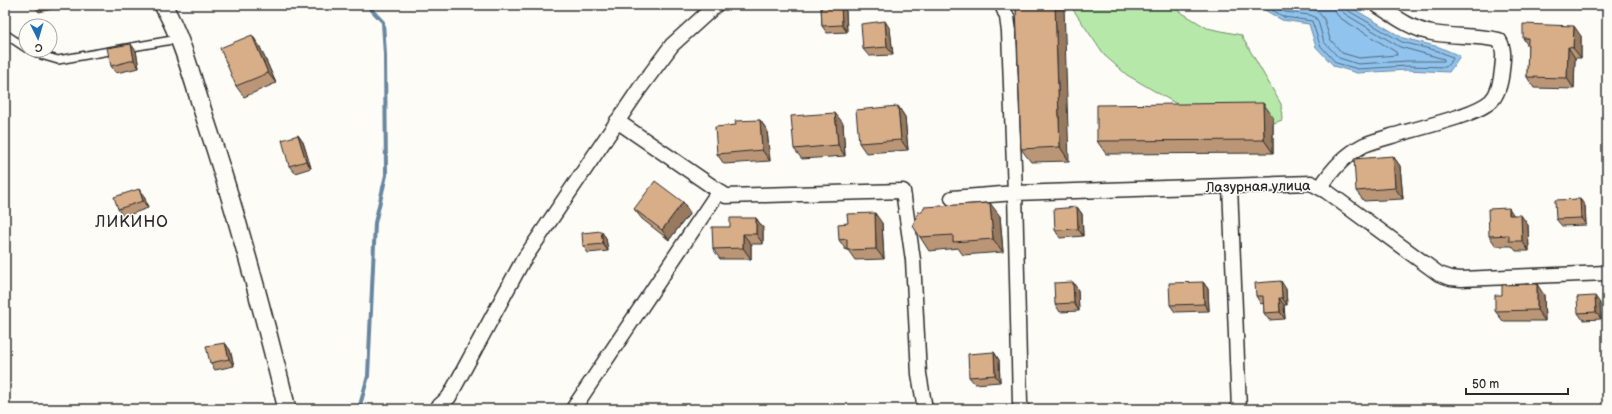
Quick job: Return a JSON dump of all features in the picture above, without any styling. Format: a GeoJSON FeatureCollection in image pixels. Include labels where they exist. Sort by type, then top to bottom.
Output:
{"type":"FeatureCollection","features":[{"type":"Feature","properties":{"kind":"street"},"geometry":{"type":"LineString","coordinates":[[163,5],[179,39],[233,203],[287,409]]}},
{"type":"Feature","properties":{"kind":"street"},"geometry":{"type":"LineString","coordinates":[[436,409],[449,396],[522,262],[617,121],[672,45],[716,5]]}},
{"type":"Feature","properties":{"kind":"street"},"geometry":{"type":"LineString","coordinates":[[1002,5],[1007,17],[1009,32],[1015,193],[1020,403],[1022,409]]}},
{"type":"Feature","properties":{"kind":"street"},"geometry":{"type":"LineString","coordinates":[[1321,187],[1330,172],[1352,152],[1386,138],[1472,112],[1490,101],[1496,94],[1500,84],[1503,45],[1499,40],[1431,33],[1418,29],[1377,5]]}},
{"type":"Feature","properties":{"kind":"street"},"geometry":{"type":"LineString","coordinates":[[617,121],[726,196],[903,191],[913,260],[919,374],[925,409]]}},
{"type":"Feature","properties":{"kind":"street","name":"Лазурная улица"},"geometry":{"type":"LineString","coordinates":[[952,198],[1015,193],[1311,183],[1321,187],[1439,274],[1451,278],[1461,279],[1607,273]]}},
{"type":"Feature","properties":{"kind":"street"},"geometry":{"type":"LineString","coordinates":[[1230,186],[1239,409]]}},
{"type":"Feature","properties":{"kind":"street"},"geometry":{"type":"LineString","coordinates":[[573,409],[719,191]]}},
{"type":"Feature","properties":{"kind":"lane"},"geometry":{"type":"LineString","coordinates":[[5,34],[18,43]]}},
{"type":"Feature","properties":{"kind":"lane"},"geometry":{"type":"LineString","coordinates":[[51,58],[58,60],[179,39]]}},
{"type":"Feature","properties":{"kind":"green space"},"geometry":{"type":"Polygon","coordinates":[[[1070,5],[1169,5],[1207,28],[1241,35],[1281,104],[1282,120],[1271,124],[1187,110],[1127,75],[1104,55],[1070,5]]]}},
{"type":"Feature","properties":{"kind":"water"},"geometry":{"type":"Polygon","coordinates":[[[1256,5],[1347,5],[1403,38],[1439,47],[1460,56],[1449,72],[1407,70],[1357,73],[1334,66],[1316,47],[1309,24],[1282,20],[1256,5]]]}},
{"type":"Feature","properties":{"kind":"building"},"geometry":{"type":"Polygon","coordinates":[[[821,5],[841,5],[842,25],[822,26],[821,5]]]}},
{"type":"Feature","properties":{"kind":"building"},"geometry":{"type":"Polygon","coordinates":[[[1016,5],[1055,5],[1060,147],[1021,149],[1016,5]]]}},
{"type":"Feature","properties":{"kind":"building"},"geometry":{"type":"Polygon","coordinates":[[[885,21],[887,47],[863,49],[861,24],[885,21]]]}},
{"type":"Feature","properties":{"kind":"building"},"geometry":{"type":"Polygon","coordinates":[[[1523,24],[1574,26],[1573,48],[1568,47],[1567,78],[1527,77],[1528,38],[1523,38],[1523,24]]]}},
{"type":"Feature","properties":{"kind":"building"},"geometry":{"type":"Polygon","coordinates":[[[252,35],[268,73],[236,86],[220,48],[252,35]]]}},
{"type":"Feature","properties":{"kind":"building"},"geometry":{"type":"Polygon","coordinates":[[[131,44],[134,60],[111,66],[107,48],[131,44]]]}},
{"type":"Feature","properties":{"kind":"building"},"geometry":{"type":"Polygon","coordinates":[[[1263,103],[1264,140],[1097,141],[1097,105],[1263,103]]]}},
{"type":"Feature","properties":{"kind":"building"},"geometry":{"type":"Polygon","coordinates":[[[898,106],[901,140],[859,143],[856,110],[898,106]]]}},
{"type":"Feature","properties":{"kind":"building"},"geometry":{"type":"Polygon","coordinates":[[[835,113],[838,145],[794,149],[791,116],[835,113]]]}},
{"type":"Feature","properties":{"kind":"building"},"geometry":{"type":"Polygon","coordinates":[[[760,120],[762,150],[717,154],[715,127],[736,125],[735,121],[760,120]]]}},
{"type":"Feature","properties":{"kind":"building"},"geometry":{"type":"Polygon","coordinates":[[[298,135],[306,161],[289,166],[282,140],[298,135]]]}},
{"type":"Feature","properties":{"kind":"building"},"geometry":{"type":"Polygon","coordinates":[[[1393,156],[1395,188],[1356,191],[1354,159],[1393,156]]]}},
{"type":"Feature","properties":{"kind":"building"},"geometry":{"type":"Polygon","coordinates":[[[655,181],[683,202],[662,230],[634,209],[655,181]]]}},
{"type":"Feature","properties":{"kind":"building"},"geometry":{"type":"Polygon","coordinates":[[[139,189],[143,201],[118,209],[114,197],[139,189]]]}},
{"type":"Feature","properties":{"kind":"building"},"geometry":{"type":"Polygon","coordinates":[[[1580,199],[1581,218],[1556,219],[1555,200],[1580,199]]]}},
{"type":"Feature","properties":{"kind":"building"},"geometry":{"type":"Polygon","coordinates":[[[990,203],[993,239],[953,242],[953,235],[920,237],[913,226],[918,212],[922,212],[924,207],[990,203]]]}},
{"type":"Feature","properties":{"kind":"building"},"geometry":{"type":"Polygon","coordinates":[[[1077,207],[1078,229],[1055,230],[1054,209],[1077,207]]]}},
{"type":"Feature","properties":{"kind":"building"},"geometry":{"type":"Polygon","coordinates":[[[1509,208],[1509,215],[1521,215],[1522,241],[1509,241],[1509,235],[1489,236],[1488,209],[1509,208]]]}},
{"type":"Feature","properties":{"kind":"building"},"geometry":{"type":"Polygon","coordinates":[[[875,213],[876,249],[847,250],[847,239],[839,240],[838,224],[848,223],[847,214],[875,213]]]}},
{"type":"Feature","properties":{"kind":"building"},"geometry":{"type":"Polygon","coordinates":[[[730,218],[756,218],[756,234],[743,234],[743,248],[713,249],[712,227],[730,227],[730,218]]]}},
{"type":"Feature","properties":{"kind":"building"},"geometry":{"type":"Polygon","coordinates":[[[601,231],[603,244],[583,246],[582,233],[601,231]]]}},
{"type":"Feature","properties":{"kind":"building"},"geometry":{"type":"Polygon","coordinates":[[[1281,281],[1282,298],[1279,298],[1280,312],[1264,313],[1263,296],[1256,296],[1255,283],[1281,281]]]}},
{"type":"Feature","properties":{"kind":"building"},"geometry":{"type":"Polygon","coordinates":[[[1073,282],[1074,303],[1055,304],[1054,283],[1073,282]]]}},
{"type":"Feature","properties":{"kind":"building"},"geometry":{"type":"Polygon","coordinates":[[[1203,282],[1204,304],[1170,305],[1169,283],[1203,282]]]}},
{"type":"Feature","properties":{"kind":"building"},"geometry":{"type":"Polygon","coordinates":[[[1537,284],[1537,310],[1495,311],[1495,295],[1502,295],[1502,285],[1537,284]]]}},
{"type":"Feature","properties":{"kind":"building"},"geometry":{"type":"Polygon","coordinates":[[[1595,296],[1596,312],[1578,313],[1577,297],[1595,296]]]}},
{"type":"Feature","properties":{"kind":"building"},"geometry":{"type":"Polygon","coordinates":[[[225,343],[229,359],[210,363],[206,346],[225,343]]]}},
{"type":"Feature","properties":{"kind":"building"},"geometry":{"type":"Polygon","coordinates":[[[994,352],[995,375],[969,377],[968,354],[994,352]]]}},
{"type":"Feature","properties":{"kind":"waterway"},"geometry":{"type":"LineString","coordinates":[[359,409],[368,376],[375,223],[386,175],[385,55],[383,22],[367,5]]}},
{"type":"Feature","properties":{"kind":"district","name":"ЛИКИНО"},"geometry":{"type":"Point","coordinates":[132,221]}}]}
